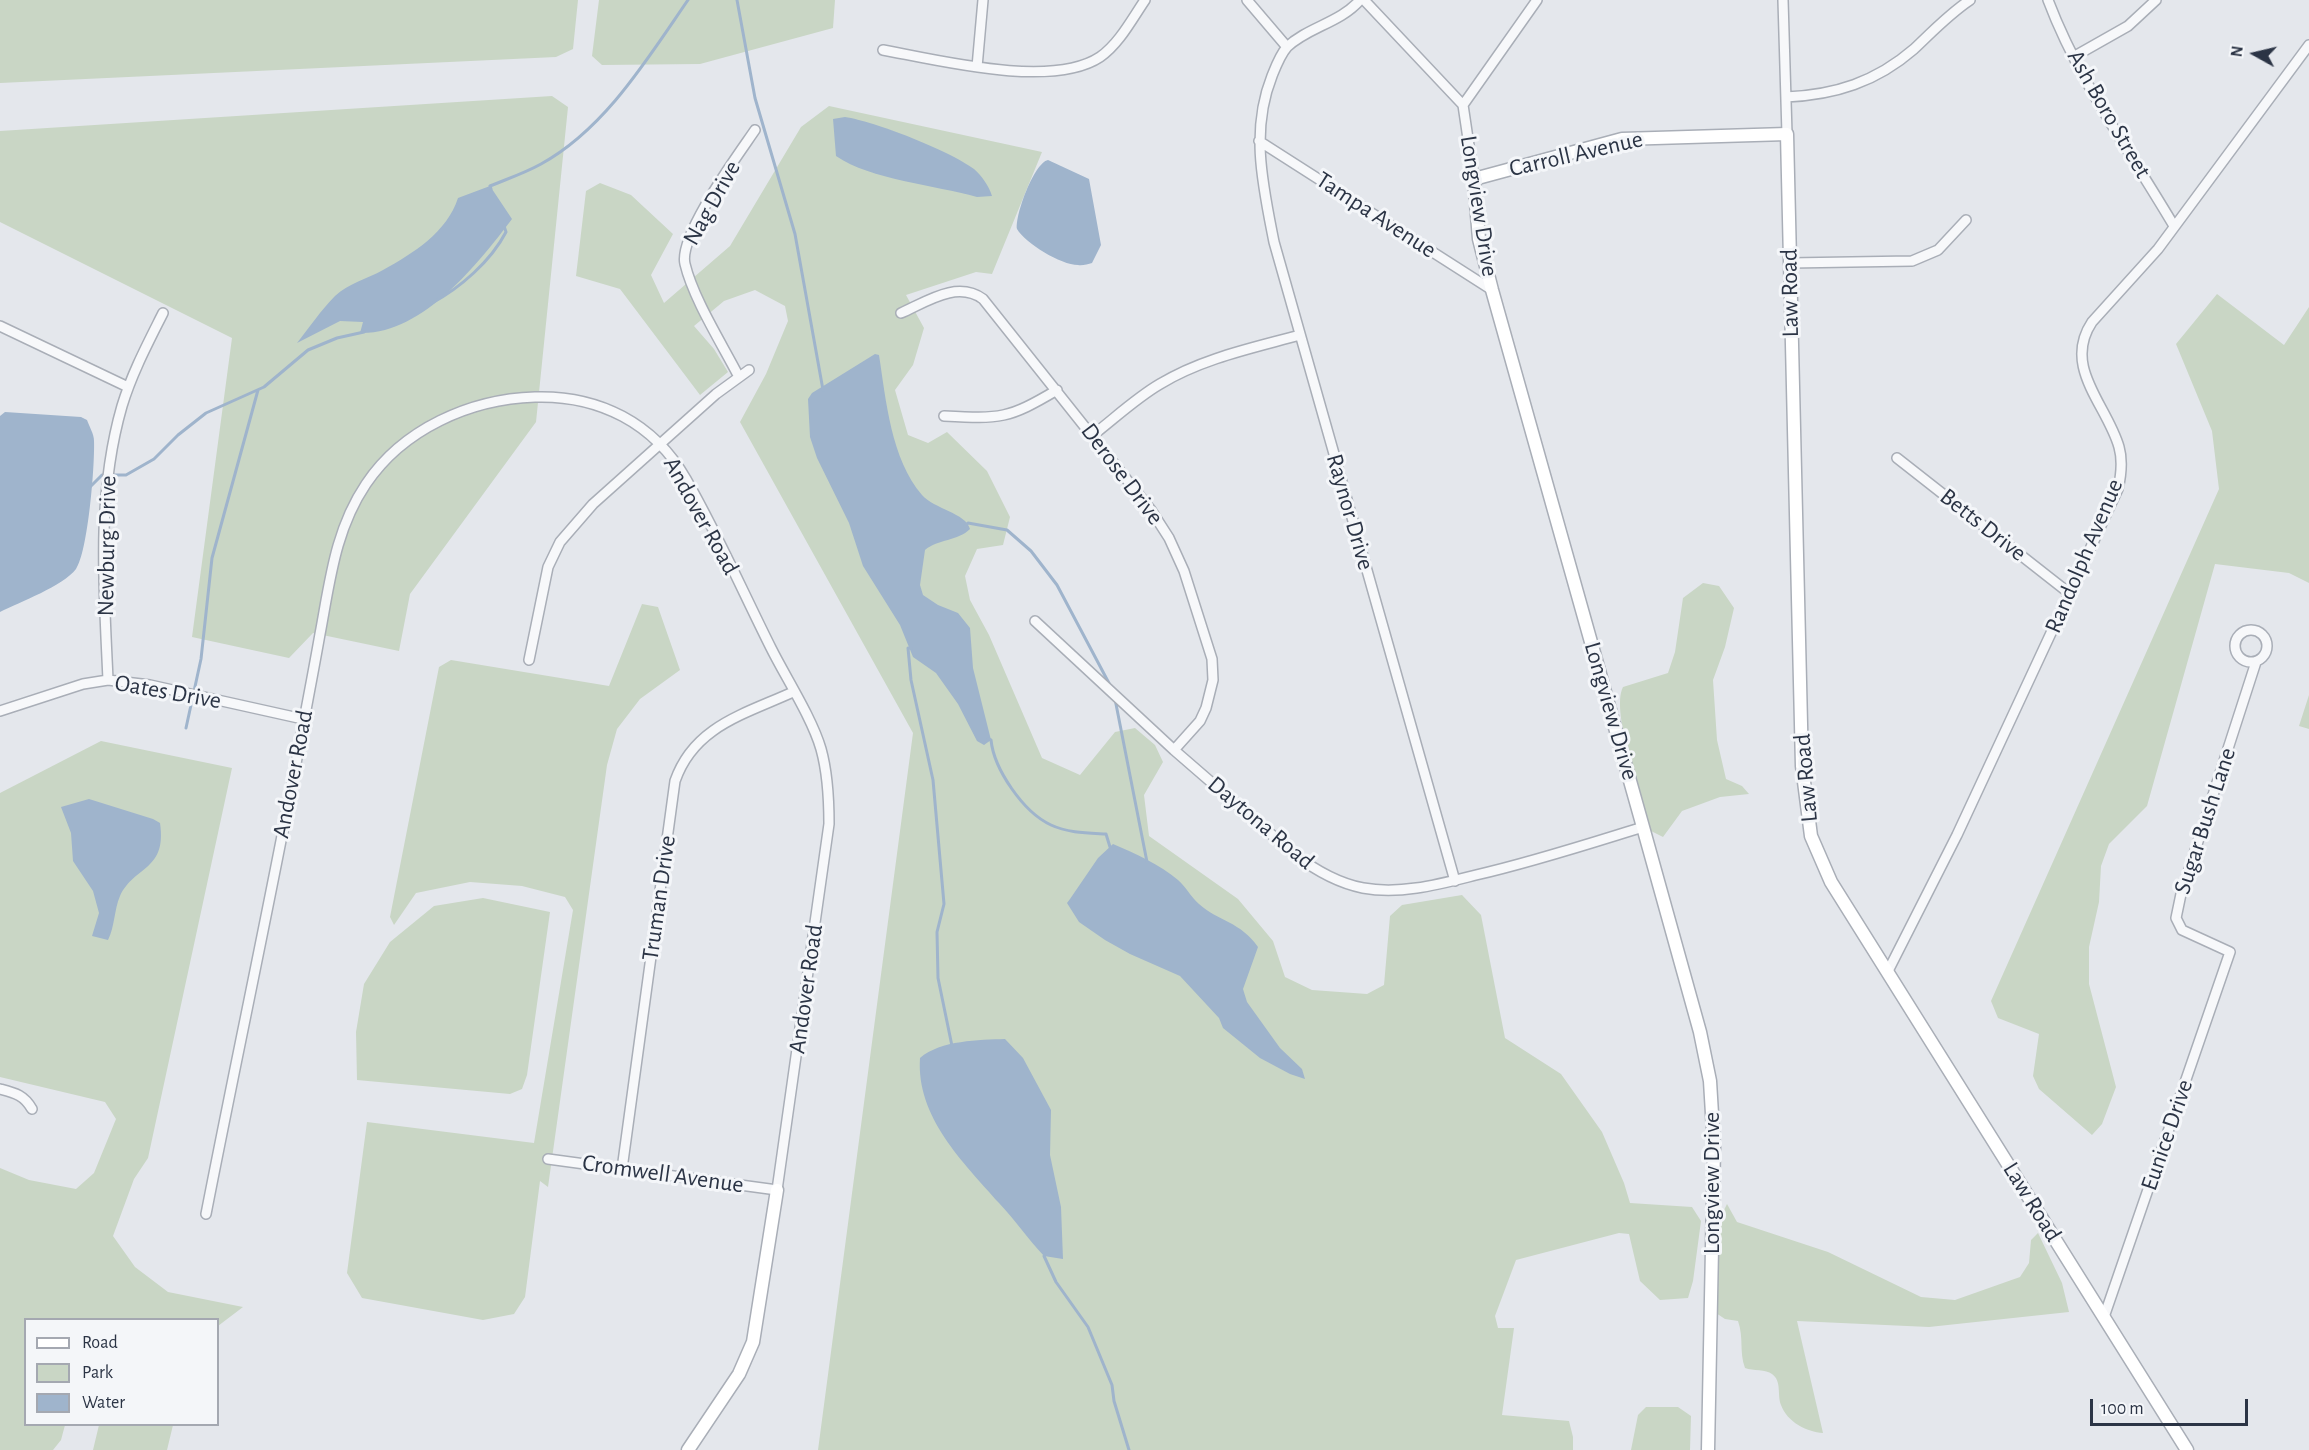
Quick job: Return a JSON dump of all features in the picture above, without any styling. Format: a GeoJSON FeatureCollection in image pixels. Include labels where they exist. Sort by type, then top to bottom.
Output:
{"type":"FeatureCollection","features":[{"type":"Feature","properties":{"kind":"street"},"geometry":{"type":"LineString","coordinates":[[977,67],[983,0]]}},
{"type":"Feature","properties":{"kind":"street"},"geometry":{"type":"LineString","coordinates":[[883,50],[994,70],[1053,69],[1085,65],[1098,58],[1114,44],[1145,0]]}},
{"type":"Feature","properties":{"kind":"street"},"geometry":{"type":"LineString","coordinates":[[1247,0],[1287,47],[1335,21],[1360,0]]}},
{"type":"Feature","properties":{"kind":"street"},"geometry":{"type":"LineString","coordinates":[[1364,0],[1463,105]]}},
{"type":"Feature","properties":{"kind":"street","name":"Longview Drive"},"geometry":{"type":"LineString","coordinates":[[1537,0],[1463,105],[1474,178],[1479,239],[1700,1032],[1710,1081],[1714,1147],[1708,1450]]}},
{"type":"Feature","properties":{"kind":"street","name":"Law Road"},"geometry":{"type":"LineString","coordinates":[[1783,0],[1802,766],[1808,822],[1821,863],[1831,882],[2187,1450]]}},
{"type":"Feature","properties":{"kind":"street"},"geometry":{"type":"LineString","coordinates":[[1786,97],[1836,92],[1870,79],[1912,50],[1944,19],[1970,0]]}},
{"type":"Feature","properties":{"kind":"street","name":"Ash Boro Street"},"geometry":{"type":"LineString","coordinates":[[2048,0],[2058,27],[2175,226]]}},
{"type":"Feature","properties":{"kind":"street"},"geometry":{"type":"LineString","coordinates":[[2075,56],[2128,26],[2156,0]]}},
{"type":"Feature","properties":{"kind":"street","name":"Randolph Avenue"},"geometry":{"type":"LineString","coordinates":[[1887,973],[1962,825],[2118,489],[2121,475],[2119,447],[2083,369],[2082,341],[2092,322],[2158,249],[2309,45]]}},
{"type":"Feature","properties":{"kind":"street","name":"Raynor Drive"},"geometry":{"type":"LineString","coordinates":[[1287,47],[1269,84],[1259,141],[1262,182],[1274,242],[1455,880]]}},
{"type":"Feature","properties":{"kind":"street","name":"Nag Drive"},"geometry":{"type":"LineString","coordinates":[[739,377],[695,290],[684,262],[688,238],[719,183],[755,130]]}},
{"type":"Feature","properties":{"kind":"street","name":"Carroll Avenue"},"geometry":{"type":"LineString","coordinates":[[1474,178],[1622,139],[1787,134]]}},
{"type":"Feature","properties":{"kind":"street","name":"Tampa Avenue"},"geometry":{"type":"LineString","coordinates":[[1259,141],[1492,290]]}},
{"type":"Feature","properties":{"kind":"street"},"geometry":{"type":"LineString","coordinates":[[1790,263],[1912,261],[1938,250],[1966,220]]}},
{"type":"Feature","properties":{"kind":"street","name":"Derose Drive"},"geometry":{"type":"LineString","coordinates":[[901,312],[956,291],[977,294],[1093,435],[1169,538],[1199,611],[1212,659],[1213,680],[1206,708],[1192,733],[1174,750]]}},
{"type":"Feature","properties":{"kind":"street","name":"Newburg Drive"},"geometry":{"type":"LineString","coordinates":[[108,680],[103,511],[109,463],[128,387],[163,313]]}},
{"type":"Feature","properties":{"kind":"street"},"geometry":{"type":"LineString","coordinates":[[0,326],[128,387]]}},
{"type":"Feature","properties":{"kind":"street"},"geometry":{"type":"LineString","coordinates":[[1093,435],[1159,384],[1193,367],[1228,354],[1300,335]]}},
{"type":"Feature","properties":{"kind":"street"},"geometry":{"type":"LineString","coordinates":[[529,660],[548,567],[560,542],[593,504],[660,444],[749,370]]}},
{"type":"Feature","properties":{"kind":"street"},"geometry":{"type":"LineString","coordinates":[[944,416],[998,418],[1025,408],[1057,390]]}},
{"type":"Feature","properties":{"kind":"street","name":"Andover Road"},"geometry":{"type":"LineString","coordinates":[[206,1214],[331,568],[343,527],[367,483],[380,466],[414,437],[451,415],[499,401],[542,397],[573,400],[608,408],[648,432],[683,473],[821,746],[827,774],[829,824],[753,1342],[739,1374],[688,1450]]}},
{"type":"Feature","properties":{"kind":"street","name":"Betts Drive"},"geometry":{"type":"LineString","coordinates":[[1897,458],[2069,593]]}},
{"type":"Feature","properties":{"kind":"street","name":"Daytona Road"},"geometry":{"type":"LineString","coordinates":[[1035,621],[1174,750],[1294,854],[1324,874],[1365,888],[1386,890],[1429,886],[1521,864],[1643,827]]}},
{"type":"Feature","properties":{"kind":"street","name":"Sugar Bush Lane"},"geometry":{"type":"LineString","coordinates":[[2230,952],[2182,930],[2176,918],[2181,894],[2256,662]]}},
{"type":"Feature","properties":{"kind":"street","name":"Oates Drive"},"geometry":{"type":"LineString","coordinates":[[0,711],[83,684],[108,680],[150,686],[303,719]]}},
{"type":"Feature","properties":{"kind":"street","name":"Truman Drive"},"geometry":{"type":"LineString","coordinates":[[622,1168],[675,781],[680,767],[696,743],[712,729],[794,692]]}},
{"type":"Feature","properties":{"kind":"street","name":"Eunice Drive"},"geometry":{"type":"LineString","coordinates":[[2104,1317],[2230,952]]}},
{"type":"Feature","properties":{"kind":"street"},"geometry":{"type":"LineString","coordinates":[[0,1089],[16,1093],[27,1100],[32,1109]]}},
{"type":"Feature","properties":{"kind":"street","name":"Cromwell Avenue"},"geometry":{"type":"LineString","coordinates":[[548,1159],[777,1190]]}},
{"type":"Feature","properties":{"kind":"green space"},"geometry":{"type":"Polygon","coordinates":[[[0,0],[578,0],[573,49],[556,57],[0,83],[0,0]]]}},
{"type":"Feature","properties":{"kind":"green space"},"geometry":{"type":"Polygon","coordinates":[[[599,0],[835,0],[833,28],[700,64],[602,65],[592,56],[599,0]]]}},
{"type":"Feature","properties":{"kind":"green space"},"geometry":{"type":"Polygon","coordinates":[[[552,96],[568,107],[536,422],[410,594],[399,651],[313,633],[289,658],[192,637],[232,338],[0,222],[0,131],[552,96]]]}},
{"type":"Feature","properties":{"kind":"green space"},"geometry":{"type":"Polygon","coordinates":[[[829,106],[1042,152],[992,274],[976,272],[906,295],[924,328],[913,365],[895,390],[908,435],[928,443],[947,432],[987,471],[1010,517],[1003,545],[977,549],[965,576],[970,600],[989,635],[1042,758],[1080,775],[1115,732],[1135,728],[1155,745],[1163,762],[1144,795],[1149,836],[1238,899],[1273,941],[1285,977],[1312,990],[1367,994],[1384,985],[1390,916],[1402,905],[1462,895],[1481,915],[1505,1038],[1561,1074],[1602,1132],[1630,1203],[1692,1207],[1701,1221],[1693,1281],[1688,1298],[1660,1300],[1640,1281],[1629,1234],[1619,1233],[1516,1260],[1495,1316],[1498,1328],[1514,1328],[1502,1415],[1569,1421],[1573,1450],[818,1450],[913,733],[740,422],[766,374],[788,321],[785,306],[755,290],[724,301],[694,326],[714,349],[728,372],[700,395],[620,289],[576,276],[586,191],[600,183],[631,195],[673,234],[651,275],[664,303],[730,246],[801,127],[829,106]]]}},
{"type":"Feature","properties":{"kind":"green space"},"geometry":{"type":"Polygon","coordinates":[[[2217,294],[2284,345],[2309,307],[2309,583],[2289,573],[2215,564],[2147,806],[2109,844],[2101,866],[2099,902],[2089,947],[2089,984],[2116,1087],[2102,1124],[2092,1135],[2039,1089],[2033,1076],[2039,1034],[1998,1018],[1991,1001],[2219,489],[2212,431],[2176,344],[2217,294]]]}},
{"type":"Feature","properties":{"kind":"green space"},"geometry":{"type":"Polygon","coordinates":[[[1703,583],[1719,586],[1734,608],[1725,647],[1713,680],[1717,740],[1726,779],[1742,786],[1749,794],[1720,797],[1682,811],[1663,837],[1651,831],[1624,735],[1620,699],[1623,687],[1668,673],[1675,652],[1683,598],[1703,583]]]}},
{"type":"Feature","properties":{"kind":"green space"},"geometry":{"type":"Polygon","coordinates":[[[642,604],[658,607],[680,670],[640,699],[617,729],[607,765],[548,1187],[540,1181],[525,1297],[514,1314],[483,1320],[362,1298],[347,1273],[367,1122],[534,1143],[573,910],[565,897],[522,886],[470,882],[416,893],[394,925],[390,917],[439,667],[451,660],[609,686],[642,604]]]}},
{"type":"Feature","properties":{"kind":"green space"},"geometry":{"type":"Polygon","coordinates":[[[2309,695],[2309,729],[2299,726],[2309,695]]]}},
{"type":"Feature","properties":{"kind":"green space"},"geometry":{"type":"Polygon","coordinates":[[[101,741],[232,768],[148,1158],[134,1179],[113,1236],[135,1267],[168,1292],[243,1307],[219,1325],[219,1318],[24,1318],[24,1426],[65,1426],[61,1440],[53,1450],[0,1450],[0,1168],[29,1180],[76,1189],[94,1173],[116,1119],[105,1102],[0,1077],[0,793],[101,741]]]}},
{"type":"Feature","properties":{"kind":"green space"},"geometry":{"type":"Polygon","coordinates":[[[483,898],[550,912],[527,1075],[522,1089],[510,1094],[357,1080],[356,1032],[364,984],[390,942],[434,906],[483,898]]]}},
{"type":"Feature","properties":{"kind":"green space"},"geometry":{"type":"Polygon","coordinates":[[[1727,1204],[1737,1222],[1828,1252],[1921,1297],[1955,1300],[2020,1277],[2029,1263],[2031,1240],[2038,1233],[2062,1283],[2069,1312],[1929,1327],[1797,1321],[1823,1433],[1811,1431],[1798,1425],[1784,1411],[1777,1380],[1772,1374],[1745,1368],[1738,1321],[1725,1319],[1716,1313],[1717,1242],[1722,1215],[1727,1204]]]}},
{"type":"Feature","properties":{"kind":"green space"},"geometry":{"type":"Polygon","coordinates":[[[1646,1407],[1678,1407],[1691,1416],[1690,1450],[1631,1450],[1638,1415],[1646,1407]]]}},
{"type":"Feature","properties":{"kind":"green space"},"geometry":{"type":"Polygon","coordinates":[[[99,1426],[173,1426],[167,1450],[93,1450],[99,1426]]]}},
{"type":"Feature","properties":{"kind":"water"},"geometry":{"type":"Polygon","coordinates":[[[845,117],[892,130],[963,162],[980,175],[992,196],[977,197],[904,181],[850,164],[836,156],[833,119],[845,117]]]}},
{"type":"Feature","properties":{"kind":"water"},"geometry":{"type":"Polygon","coordinates":[[[1048,160],[1089,179],[1101,245],[1092,263],[1071,264],[1053,257],[1035,247],[1017,229],[1026,190],[1037,170],[1048,160]]]}},
{"type":"Feature","properties":{"kind":"water"},"geometry":{"type":"Polygon","coordinates":[[[490,186],[512,219],[483,256],[446,294],[426,310],[383,331],[360,333],[363,322],[340,321],[297,343],[335,296],[352,284],[383,270],[417,249],[438,231],[453,210],[458,198],[490,186]]]}},
{"type":"Feature","properties":{"kind":"water"},"geometry":{"type":"Polygon","coordinates":[[[875,354],[879,355],[888,410],[903,464],[927,500],[963,519],[970,529],[960,536],[930,546],[925,550],[920,585],[923,595],[938,605],[958,613],[970,628],[973,668],[991,740],[984,745],[977,741],[958,704],[936,673],[913,657],[900,625],[863,566],[849,523],[817,458],[810,437],[808,399],[812,393],[875,354]]]}},
{"type":"Feature","properties":{"kind":"water"},"geometry":{"type":"Polygon","coordinates":[[[5,412],[81,417],[87,420],[94,438],[94,453],[87,527],[76,569],[52,587],[0,612],[0,416],[5,412]]]}},
{"type":"Feature","properties":{"kind":"water"},"geometry":{"type":"Polygon","coordinates":[[[89,799],[160,823],[159,850],[154,859],[126,886],[120,896],[108,940],[92,936],[99,913],[93,891],[73,861],[71,833],[61,807],[89,799]]]}},
{"type":"Feature","properties":{"kind":"water"},"geometry":{"type":"Polygon","coordinates":[[[1113,844],[1171,874],[1206,910],[1237,927],[1258,947],[1243,989],[1247,1002],[1280,1048],[1302,1069],[1305,1079],[1290,1074],[1260,1058],[1223,1028],[1219,1018],[1180,976],[1130,954],[1079,922],[1067,903],[1098,858],[1113,844]]]}},
{"type":"Feature","properties":{"kind":"water"},"geometry":{"type":"Polygon","coordinates":[[[1005,1039],[1023,1058],[1051,1110],[1050,1155],[1061,1207],[1063,1259],[1044,1256],[1038,1250],[957,1155],[944,1137],[926,1100],[921,1079],[920,1058],[949,1044],[1005,1039]]]}},
{"type":"Feature","properties":{"kind":"waterway"},"geometry":{"type":"LineString","coordinates":[[491,189],[490,186],[541,164],[585,132],[624,91],[688,0]]}},
{"type":"Feature","properties":{"kind":"waterway"},"geometry":{"type":"LineString","coordinates":[[737,0],[755,98],[795,234],[823,390]]}},
{"type":"Feature","properties":{"kind":"waterway"},"geometry":{"type":"LineString","coordinates":[[432,303],[464,282],[483,263],[500,243],[506,232],[504,226]]}},
{"type":"Feature","properties":{"kind":"waterway"},"geometry":{"type":"LineString","coordinates":[[90,487],[102,475],[126,475],[154,459],[178,435],[206,413],[264,387],[308,350],[337,338],[364,332]]}},
{"type":"Feature","properties":{"kind":"waterway"},"geometry":{"type":"LineString","coordinates":[[186,728],[201,659],[212,558],[258,390]]}},
{"type":"Feature","properties":{"kind":"waterway"},"geometry":{"type":"LineString","coordinates":[[965,526],[968,523],[1007,530],[1031,551],[1057,585],[1111,687]]}},
{"type":"Feature","properties":{"kind":"waterway"},"geometry":{"type":"LineString","coordinates":[[911,648],[908,648],[911,680],[933,780],[944,904],[937,932],[938,978],[952,1046]]}},
{"type":"Feature","properties":{"kind":"waterway"},"geometry":{"type":"LineString","coordinates":[[1115,699],[1147,862]]}},
{"type":"Feature","properties":{"kind":"waterway"},"geometry":{"type":"LineString","coordinates":[[988,739],[991,740],[993,751],[1004,776],[1030,810],[1051,825],[1064,830],[1106,834],[1110,847]]}},
{"type":"Feature","properties":{"kind":"waterway"},"geometry":{"type":"LineString","coordinates":[[1047,1253],[1044,1256],[1056,1282],[1088,1327],[1112,1385],[1114,1401],[1129,1450]]}}]}
